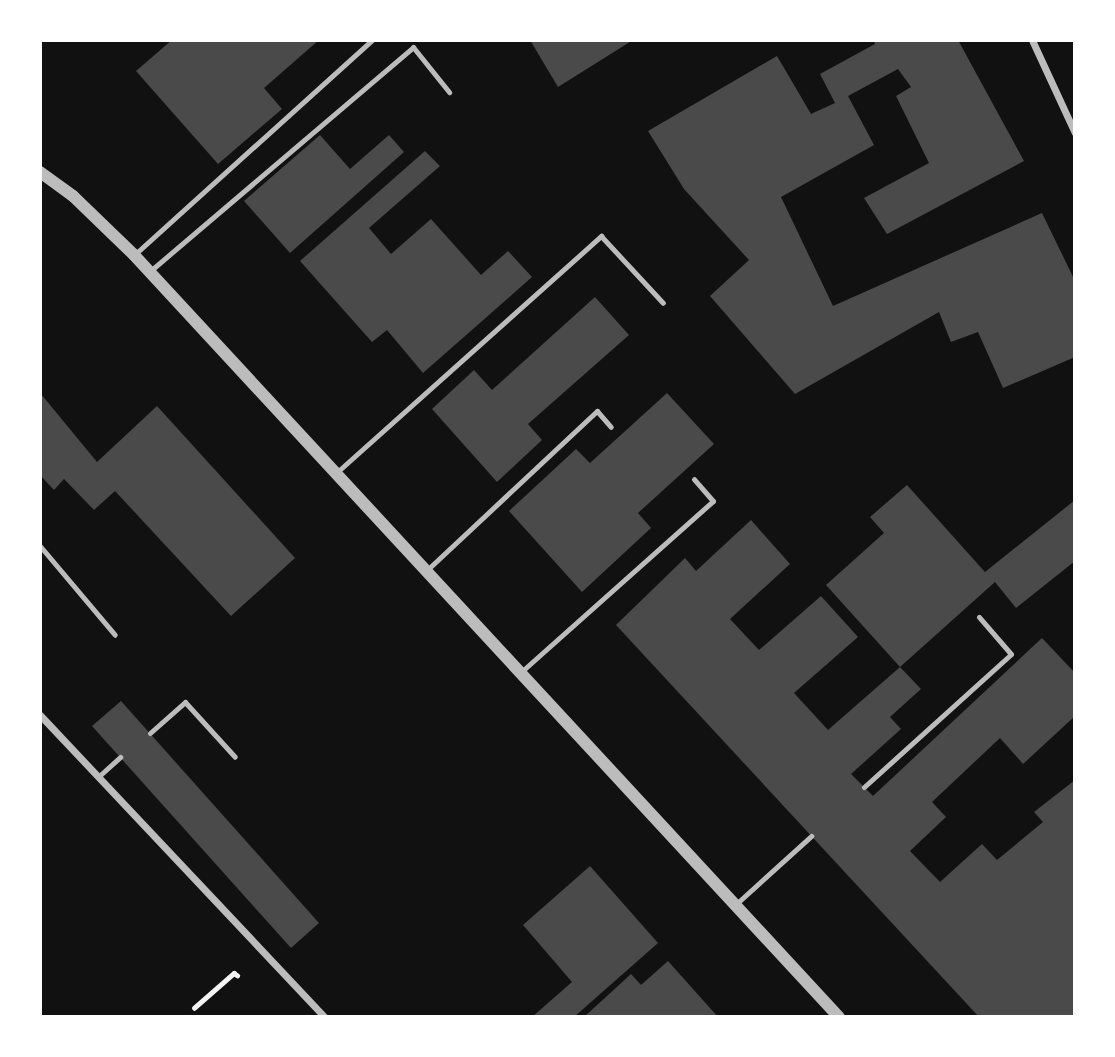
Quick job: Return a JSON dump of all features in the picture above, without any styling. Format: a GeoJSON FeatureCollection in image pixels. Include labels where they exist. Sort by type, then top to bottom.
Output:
{"type":"FeatureCollection","features":[{"type":"Feature","properties":{"kind":"street"},"geometry":{"type":"LineString","coordinates":[[1032,40],[1075,133]]}},
{"type":"Feature","properties":{"kind":"street"},"geometry":{"type":"LineString","coordinates":[[40,172],[73,196],[134,255],[839,1017]]}},
{"type":"Feature","properties":{"kind":"street"},"geometry":{"type":"LineString","coordinates":[[40,715],[325,1017]]}},
{"type":"Feature","properties":{"kind":"lane"},"geometry":{"type":"LineString","coordinates":[[134,255],[372,40]]}},
{"type":"Feature","properties":{"kind":"lane"},"geometry":{"type":"LineString","coordinates":[[149,272],[413,47],[449,92]]}},
{"type":"Feature","properties":{"kind":"lane"},"geometry":{"type":"LineString","coordinates":[[337,473],[601,236],[663,303]]}},
{"type":"Feature","properties":{"kind":"lane"},"geometry":{"type":"LineString","coordinates":[[427,570],[597,411],[611,427]]}},
{"type":"Feature","properties":{"kind":"lane"},"geometry":{"type":"LineString","coordinates":[[521,672],[713,501],[694,479]]}},
{"type":"Feature","properties":{"kind":"lane"},"geometry":{"type":"LineString","coordinates":[[40,546],[115,635]]}},
{"type":"Feature","properties":{"kind":"lane"},"geometry":{"type":"LineString","coordinates":[[864,787],[1011,653],[979,617]]}},
{"type":"Feature","properties":{"kind":"lane"},"geometry":{"type":"LineString","coordinates":[[150,733],[185,702],[235,757]]}},
{"type":"Feature","properties":{"kind":"lane"},"geometry":{"type":"LineString","coordinates":[[99,777],[120,757]]}},
{"type":"Feature","properties":{"kind":"lane"},"geometry":{"type":"LineString","coordinates":[[735,905],[811,836]]}},
{"type":"Feature","properties":{"kind":"path"},"geometry":{"type":"LineString","coordinates":[[194,1008],[234,972],[242,981]]}},
{"type":"Feature","properties":{"kind":"building"},"geometry":{"type":"Polygon","coordinates":[[[172,40],[319,40],[264,88],[282,109],[218,164],[136,71],[172,40]]]}},
{"type":"Feature","properties":{"kind":"building"},"geometry":{"type":"Polygon","coordinates":[[[530,40],[633,40],[558,87],[530,40]]]}},
{"type":"Feature","properties":{"kind":"building"},"geometry":{"type":"Polygon","coordinates":[[[873,40],[958,40],[1024,161],[887,234],[864,198],[929,163],[896,96],[911,87],[898,69],[848,96],[874,145],[781,197],[833,306],[1042,213],[1075,281],[1075,357],[1003,388],[978,332],[951,342],[939,312],[795,394],[710,296],[749,260],[684,189],[648,131],[777,56],[811,114],[835,103],[820,74],[875,44],[873,40]]]}},
{"type":"Feature","properties":{"kind":"building"},"geometry":{"type":"Polygon","coordinates":[[[320,135],[350,169],[389,135],[404,152],[290,253],[244,201],[320,135]]]}},
{"type":"Feature","properties":{"kind":"building"},"geometry":{"type":"Polygon","coordinates":[[[425,151],[440,166],[369,228],[391,254],[431,219],[481,275],[508,251],[532,277],[423,373],[387,330],[372,342],[300,261],[425,151]]]}},
{"type":"Feature","properties":{"kind":"building"},"geometry":{"type":"Polygon","coordinates":[[[595,297],[629,335],[528,424],[542,440],[497,482],[432,409],[474,370],[492,390],[595,297]]]}},
{"type":"Feature","properties":{"kind":"building"},"geometry":{"type":"Polygon","coordinates":[[[667,393],[714,444],[638,513],[651,528],[582,592],[509,511],[576,449],[590,463],[667,393]]]}},
{"type":"Feature","properties":{"kind":"building"},"geometry":{"type":"Polygon","coordinates":[[[41,394],[97,462],[157,406],[295,558],[231,616],[115,491],[94,510],[64,479],[54,490],[40,475],[41,394]]]}},
{"type":"Feature","properties":{"kind":"building"},"geometry":{"type":"Polygon","coordinates":[[[907,485],[985,572],[1075,500],[1075,561],[1016,608],[995,582],[900,667],[826,585],[884,533],[870,517],[907,485]]]}},
{"type":"Feature","properties":{"kind":"building"},"geometry":{"type":"Polygon","coordinates":[[[751,520],[790,564],[730,619],[759,650],[821,596],[858,637],[794,693],[828,730],[900,667],[921,689],[890,717],[901,729],[851,774],[873,796],[1042,638],[1075,673],[1075,716],[1023,764],[1000,738],[932,802],[946,817],[910,851],[940,882],[982,844],[997,860],[1043,822],[1034,812],[1075,780],[1075,1017],[979,1017],[616,625],[685,558],[696,571],[751,520]]]}},
{"type":"Feature","properties":{"kind":"building"},"geometry":{"type":"Polygon","coordinates":[[[121,701],[319,923],[291,948],[92,726],[121,701]]]}},
{"type":"Feature","properties":{"kind":"building"},"geometry":{"type":"Polygon","coordinates":[[[590,866],[658,943],[574,1017],[532,1017],[572,982],[523,925],[590,866]]]}},
{"type":"Feature","properties":{"kind":"building"},"geometry":{"type":"Polygon","coordinates":[[[668,961],[718,1017],[584,1017],[631,974],[641,985],[668,961]]]}}]}
